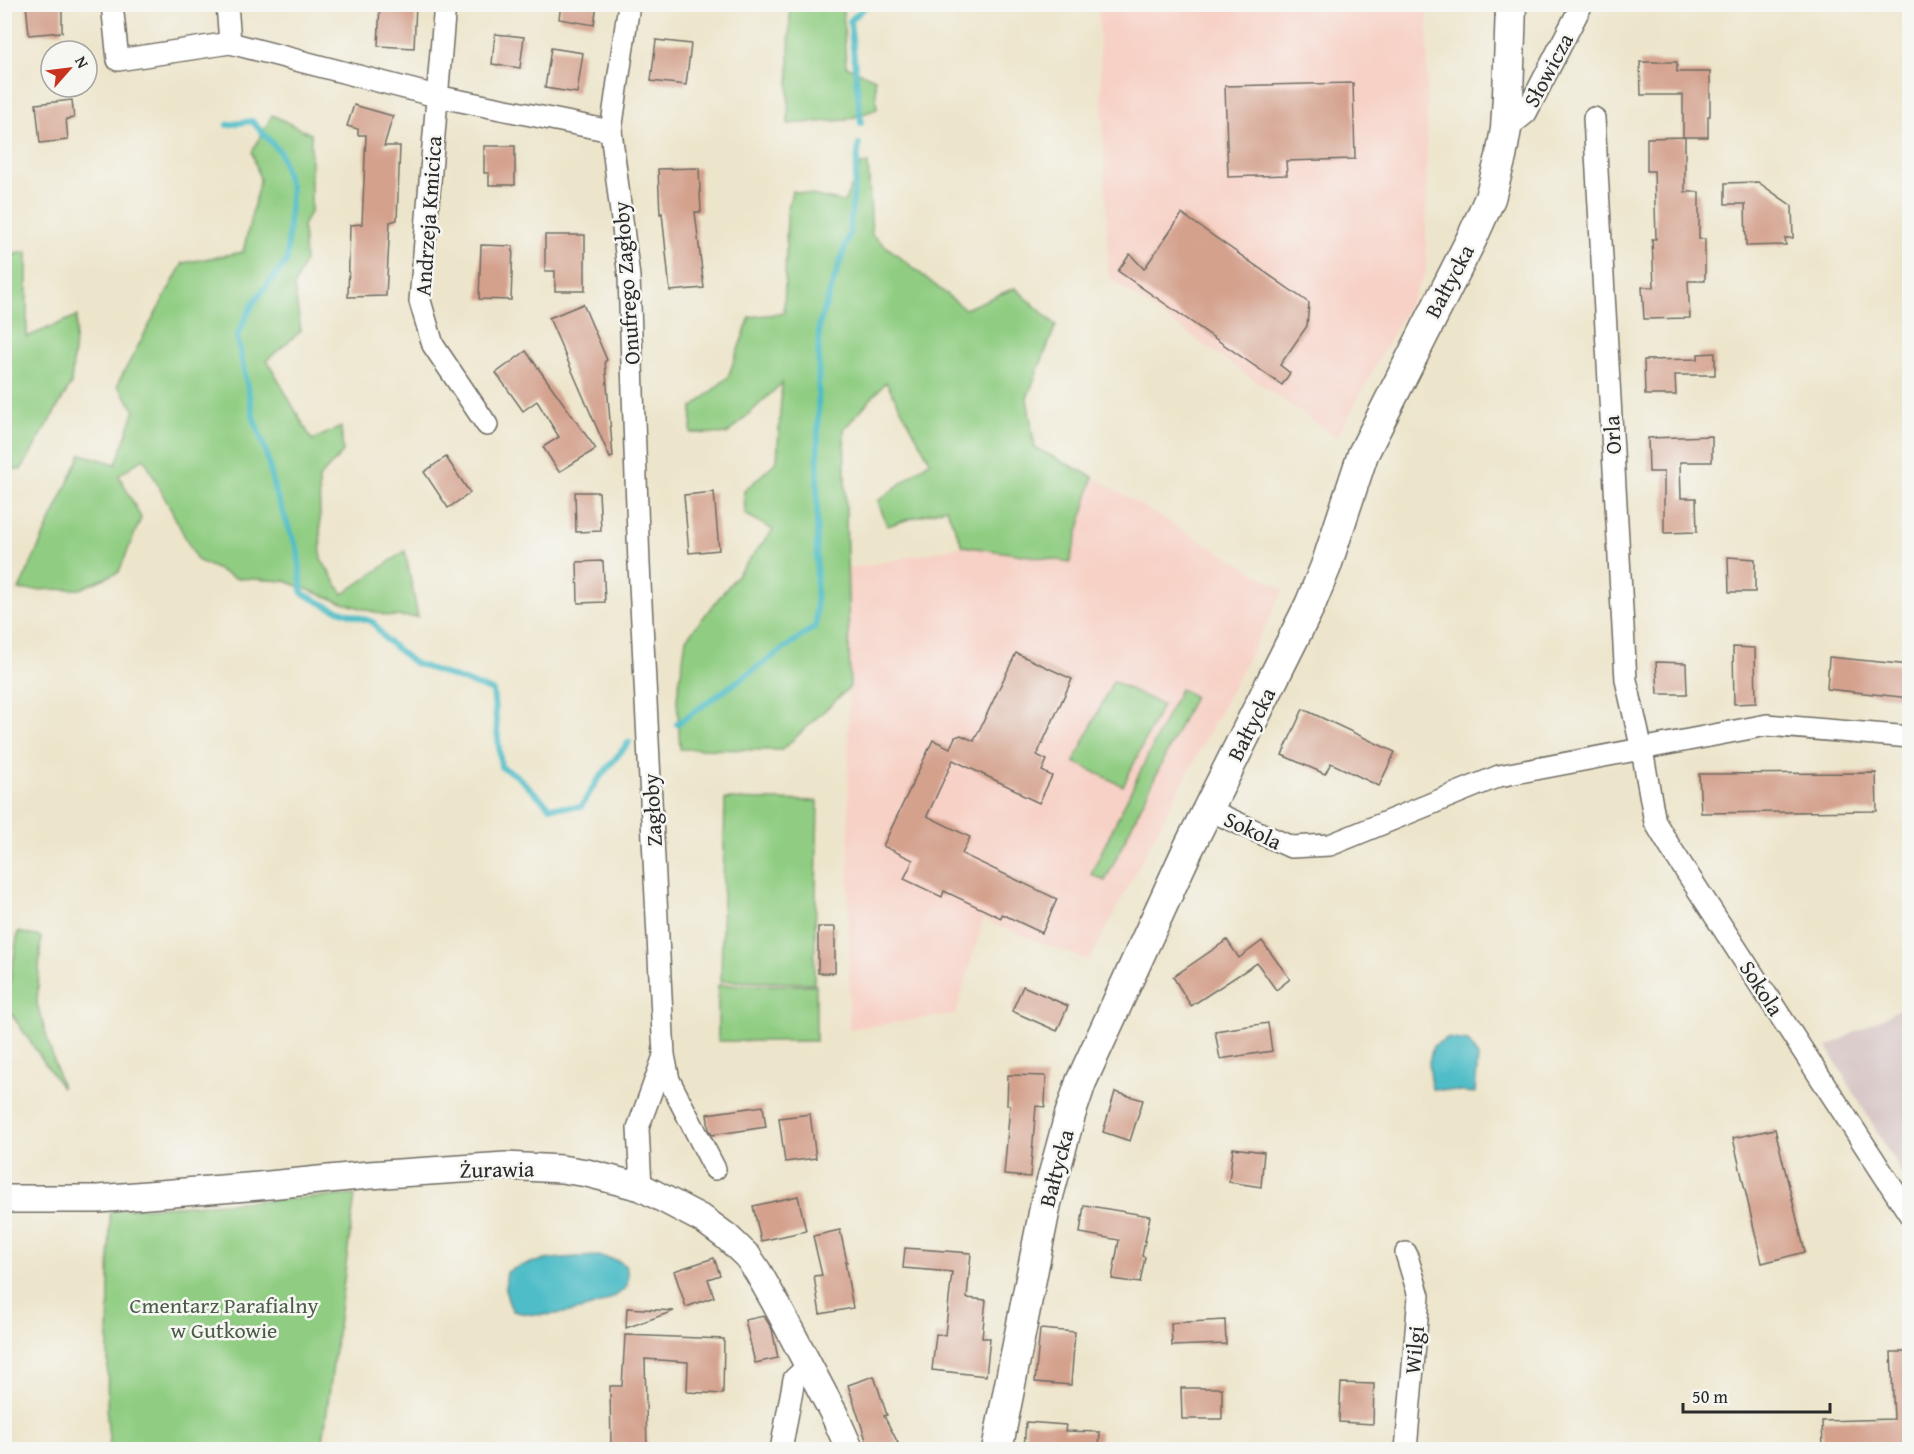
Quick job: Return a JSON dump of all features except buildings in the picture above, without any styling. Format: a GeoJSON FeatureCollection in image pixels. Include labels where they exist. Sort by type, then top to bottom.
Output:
{"type":"FeatureCollection","features":[{"type":"Feature","properties":{"kind":"main road","name":"Bałtycka"},"geometry":{"type":"LineString","coordinates":[[997,1449],[1046,1203],[1070,1115],[1091,1058],[1188,849],[1310,605],[1326,566],[1363,454],[1481,219],[1497,177],[1506,129],[1510,4]]}},
{"type":"Feature","properties":{"kind":"street"},"geometry":{"type":"LineString","coordinates":[[112,4],[118,60],[230,43],[436,96],[611,131]]}},
{"type":"Feature","properties":{"kind":"street"},"geometry":{"type":"LineString","coordinates":[[227,4],[230,43]]}},
{"type":"Feature","properties":{"kind":"street","name":"Andrzeja Kmicica"},"geometry":{"type":"LineString","coordinates":[[445,4],[420,301],[433,345],[487,424]]}},
{"type":"Feature","properties":{"kind":"street","name":"Onufrego Zagłoby"},"geometry":{"type":"LineString","coordinates":[[629,4],[611,131],[629,276],[639,564]]}},
{"type":"Feature","properties":{"kind":"street","name":"Słowicza"},"geometry":{"type":"LineString","coordinates":[[1506,129],[1526,113],[1582,4]]}},
{"type":"Feature","properties":{"kind":"street","name":"Orla"},"geometry":{"type":"LineString","coordinates":[[1594,118],[1626,681],[1642,750]]}},
{"type":"Feature","properties":{"kind":"street","name":"Zagłoby"},"geometry":{"type":"LineString","coordinates":[[639,564],[664,1055],[669,1080],[715,1169]]}},
{"type":"Feature","properties":{"kind":"street","name":"Sokola"},"geometry":{"type":"LineString","coordinates":[[1209,810],[1291,847],[1330,845],[1498,776],[1767,725],[1910,737]]}},
{"type":"Feature","properties":{"kind":"street","name":"Sokola"},"geometry":{"type":"LineString","coordinates":[[1642,750],[1656,822],[1670,847],[1910,1215]]}},
{"type":"Feature","properties":{"kind":"street","name":"Zagłoby"},"geometry":{"type":"LineString","coordinates":[[641,1188],[638,1128],[664,1055]]}},
{"type":"Feature","properties":{"kind":"street","name":"Żurawia"},"geometry":{"type":"LineString","coordinates":[[5,1198],[98,1199],[369,1175],[506,1166],[587,1173],[641,1188],[704,1220],[737,1245],[758,1272],[809,1365],[850,1449]]}},
{"type":"Feature","properties":{"kind":"street","name":"Wilgi"},"geometry":{"type":"LineString","coordinates":[[1406,1253],[1419,1296],[1406,1449]]}},
{"type":"Feature","properties":{"kind":"street"},"geometry":{"type":"LineString","coordinates":[[781,1449],[794,1379],[809,1365]]}},
{"type":"Feature","properties":{"kind":"shaded area"},"geometry":{"type":"Polygon","coordinates":[[[1098,5],[1428,5],[1426,272],[1337,438],[1109,278],[1098,5]]]}},
{"type":"Feature","properties":{"kind":"shaded area"},"geometry":{"type":"Polygon","coordinates":[[[1093,477],[1284,590],[1089,961],[983,920],[956,1014],[849,1029],[848,569],[963,546],[1070,562],[1093,477]]]}},
{"type":"Feature","properties":{"kind":"shaded area"},"geometry":{"type":"Polygon","coordinates":[[[1909,1004],[1909,1186],[1827,1047],[1909,1004]]]}},
{"type":"Feature","properties":{"kind":"green space"},"geometry":{"type":"Polygon","coordinates":[[[790,5],[847,5],[843,9],[846,66],[875,79],[877,109],[846,120],[788,124],[790,5]]]}},
{"type":"Feature","properties":{"kind":"green space"},"geometry":{"type":"Polygon","coordinates":[[[272,115],[311,134],[311,210],[303,226],[305,260],[294,286],[301,331],[267,360],[312,440],[341,427],[343,452],[319,478],[321,559],[343,594],[405,551],[418,617],[388,616],[340,602],[285,581],[235,578],[197,560],[144,458],[119,475],[141,518],[119,572],[80,589],[19,590],[81,454],[116,464],[135,410],[117,385],[183,263],[243,252],[260,179],[252,152],[272,115]]]}},
{"type":"Feature","properties":{"kind":"green space"},"geometry":{"type":"Polygon","coordinates":[[[868,163],[872,235],[965,309],[1015,288],[1056,325],[1027,398],[1035,448],[1093,477],[1070,562],[963,546],[946,508],[887,526],[878,501],[930,461],[886,382],[844,429],[850,687],[782,750],[680,749],[677,698],[686,639],[773,530],[745,514],[744,491],[777,461],[782,383],[727,434],[691,433],[692,408],[728,377],[750,317],[784,313],[787,213],[792,191],[844,202],[861,165],[868,163]]]}},
{"type":"Feature","properties":{"kind":"green space"},"geometry":{"type":"Polygon","coordinates":[[[27,252],[27,337],[77,316],[71,384],[21,470],[5,468],[4,256],[27,252]]]}},
{"type":"Feature","properties":{"kind":"green space"},"geometry":{"type":"Polygon","coordinates":[[[1113,681],[1162,705],[1123,786],[1074,762],[1113,681]]]}},
{"type":"Feature","properties":{"kind":"green space"},"geometry":{"type":"Polygon","coordinates":[[[1180,689],[1194,696],[1105,881],[1091,874],[1180,689]]]}},
{"type":"Feature","properties":{"kind":"green space"},"geometry":{"type":"Polygon","coordinates":[[[725,799],[818,801],[814,983],[721,981],[725,799]]]}},
{"type":"Feature","properties":{"kind":"green space"},"geometry":{"type":"Polygon","coordinates":[[[18,932],[41,937],[37,1004],[62,1088],[6,1006],[18,932]]]}},
{"type":"Feature","properties":{"kind":"green space"},"geometry":{"type":"Polygon","coordinates":[[[718,985],[816,985],[816,1041],[718,1041],[718,985]]]}},
{"type":"Feature","properties":{"kind":"green space","name":"Cmentarz Parafialny w Gutkowie"},"geometry":{"type":"Polygon","coordinates":[[[355,1195],[322,1449],[110,1450],[107,1417],[110,1210],[355,1195]]]}},
{"type":"Feature","properties":{"kind":"water"},"geometry":{"type":"Polygon","coordinates":[[[1447,1038],[1468,1041],[1478,1057],[1475,1093],[1432,1089],[1429,1062],[1433,1046],[1447,1038]]]}},
{"type":"Feature","properties":{"kind":"water"},"geometry":{"type":"Polygon","coordinates":[[[598,1256],[622,1263],[627,1271],[627,1286],[617,1295],[589,1307],[557,1314],[526,1314],[513,1311],[506,1292],[507,1272],[528,1263],[598,1256]]]}},
{"type":"Feature","properties":{"kind":"waterway"},"geometry":{"type":"LineString","coordinates":[[861,123],[850,21],[868,4]]}},
{"type":"Feature","properties":{"kind":"waterway"},"geometry":{"type":"LineString","coordinates":[[227,125],[252,121],[280,152],[291,190],[287,261],[253,303],[237,336],[254,419],[266,452],[275,492],[298,551],[302,593],[329,607],[373,622],[385,639],[414,663],[493,691],[501,767],[516,775],[550,807],[581,807],[596,782],[629,742]]}},
{"type":"Feature","properties":{"kind":"waterway"},"geometry":{"type":"LineString","coordinates":[[677,724],[816,626],[819,325],[849,235],[859,144]]}}]}
